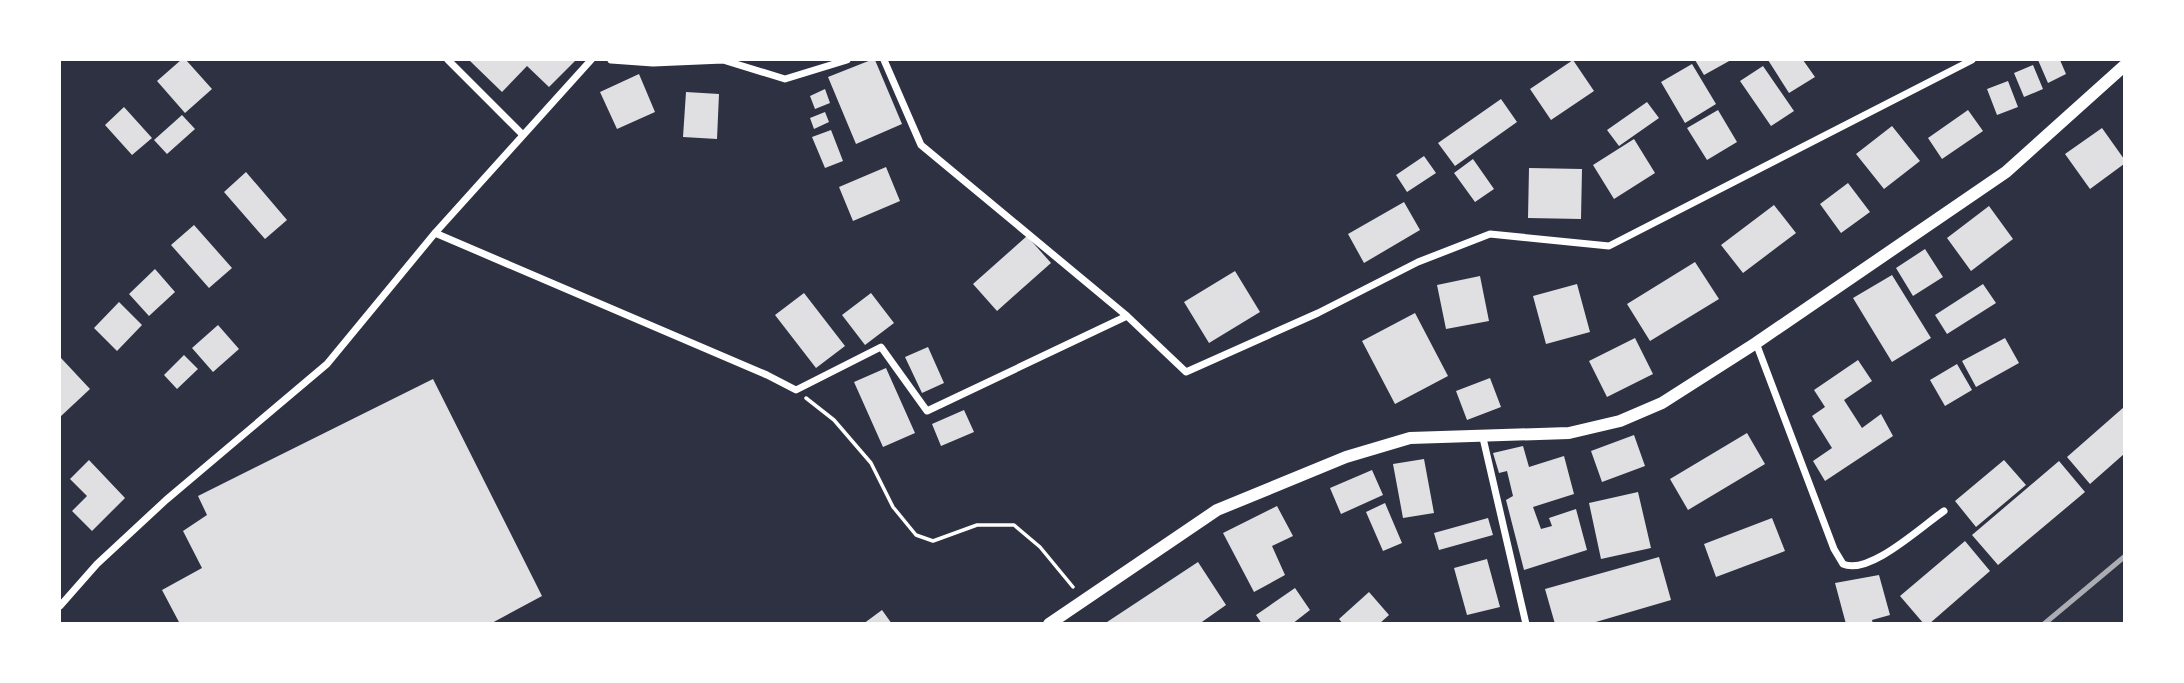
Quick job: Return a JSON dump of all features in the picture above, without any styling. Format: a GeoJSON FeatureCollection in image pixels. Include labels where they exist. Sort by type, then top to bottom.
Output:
{"type":"FeatureCollection","features":[{"type":"Feature","properties":{"kind":"street"},"geometry":{"type":"LineString","coordinates":[[447,60],[523,135]]}},
{"type":"Feature","properties":{"kind":"street"},"geometry":{"type":"LineString","coordinates":[[60,606],[97,564],[166,500],[327,364],[435,233],[591,60]]}},
{"type":"Feature","properties":{"kind":"street"},"geometry":{"type":"LineString","coordinates":[[611,60],[653,63],[723,60],[785,79],[847,60]]}},
{"type":"Feature","properties":{"kind":"street"},"geometry":{"type":"LineString","coordinates":[[884,60],[922,145],[1126,316],[1186,372],[1318,313],[1418,262],[1490,234],[1609,246],[1972,60]]}},
{"type":"Feature","properties":{"kind":"street"},"geometry":{"type":"LineString","coordinates":[[1049,624],[1217,510],[1346,457],[1410,438],[1441,435],[1483,438],[1569,433],[1620,421],[1662,403],[1756,343],[2006,172],[2124,66]]}},
{"type":"Feature","properties":{"kind":"street"},"geometry":{"type":"LineString","coordinates":[[435,233],[767,374],[796,390],[881,348],[927,411],[1126,316]]}},
{"type":"Feature","properties":{"kind":"street"},"geometry":{"type":"LineString","coordinates":[[1756,343],[1834,549],[1843,564],[1858,567],[1876,559],[1944,511]]}},
{"type":"Feature","properties":{"kind":"street"},"geometry":{"type":"LineString","coordinates":[[1483,438],[1526,624]]}},
{"type":"Feature","properties":{"kind":"path"},"geometry":{"type":"LineString","coordinates":[[796,390],[834,420],[872,463],[893,507],[916,536],[933,541],[976,525],[1014,525],[1040,547],[1083,599]]}},
{"type":"Feature","properties":{"kind":"building"},"geometry":{"type":"Polygon","coordinates":[[[181,60],[186,60],[212,89],[185,113],[157,81],[181,60]]]}},
{"type":"Feature","properties":{"kind":"building"},"geometry":{"type":"Polygon","coordinates":[[[469,60],[576,60],[549,87],[527,66],[502,92],[469,60]]]}},
{"type":"Feature","properties":{"kind":"building"},"geometry":{"type":"Polygon","coordinates":[[[875,60],[902,124],[856,144],[828,77],[875,60]]]}},
{"type":"Feature","properties":{"kind":"building"},"geometry":{"type":"Polygon","coordinates":[[[1573,60],[1594,91],[1551,120],[1530,89],[1573,60]]]}},
{"type":"Feature","properties":{"kind":"building"},"geometry":{"type":"Polygon","coordinates":[[[1695,60],[1731,60],[1704,75],[1695,60]]]}},
{"type":"Feature","properties":{"kind":"building"},"geometry":{"type":"Polygon","coordinates":[[[1768,60],[1803,60],[1815,77],[1789,93],[1768,60]]]}},
{"type":"Feature","properties":{"kind":"building"},"geometry":{"type":"Polygon","coordinates":[[[2038,60],[2060,60],[2066,74],[2048,83],[2038,60]]]}},
{"type":"Feature","properties":{"kind":"building"},"geometry":{"type":"Polygon","coordinates":[[[1692,64],[1716,104],[1685,123],[1661,82],[1692,64]]]}},
{"type":"Feature","properties":{"kind":"building"},"geometry":{"type":"Polygon","coordinates":[[[2033,65],[2043,89],[2024,97],[2014,73],[2033,65]]]}},
{"type":"Feature","properties":{"kind":"building"},"geometry":{"type":"Polygon","coordinates":[[[1763,66],[1794,111],[1771,126],[1740,81],[1763,66]]]}},
{"type":"Feature","properties":{"kind":"building"},"geometry":{"type":"Polygon","coordinates":[[[639,74],[655,112],[617,129],[600,92],[639,74]]]}},
{"type":"Feature","properties":{"kind":"building"},"geometry":{"type":"Polygon","coordinates":[[[2008,81],[2018,107],[1997,115],[1987,89],[2008,81]]]}},
{"type":"Feature","properties":{"kind":"building"},"geometry":{"type":"Polygon","coordinates":[[[825,89],[830,103],[815,109],[810,96],[825,89]]]}},
{"type":"Feature","properties":{"kind":"building"},"geometry":{"type":"Polygon","coordinates":[[[686,92],[719,94],[717,139],[683,137],[686,92]]]}},
{"type":"Feature","properties":{"kind":"building"},"geometry":{"type":"Polygon","coordinates":[[[1501,99],[1517,122],[1455,166],[1438,143],[1501,99]]]}},
{"type":"Feature","properties":{"kind":"building"},"geometry":{"type":"Polygon","coordinates":[[[1647,102],[1659,118],[1619,146],[1607,130],[1647,102]]]}},
{"type":"Feature","properties":{"kind":"building"},"geometry":{"type":"Polygon","coordinates":[[[124,107],[152,138],[132,155],[105,125],[124,107]]]}},
{"type":"Feature","properties":{"kind":"building"},"geometry":{"type":"Polygon","coordinates":[[[1718,110],[1737,142],[1707,160],[1687,128],[1718,110]]]}},
{"type":"Feature","properties":{"kind":"building"},"geometry":{"type":"Polygon","coordinates":[[[1968,110],[1983,131],[1942,159],[1928,138],[1968,110]]]}},
{"type":"Feature","properties":{"kind":"building"},"geometry":{"type":"Polygon","coordinates":[[[825,112],[829,122],[814,129],[810,118],[825,112]]]}},
{"type":"Feature","properties":{"kind":"building"},"geometry":{"type":"Polygon","coordinates":[[[182,115],[195,129],[167,154],[154,140],[182,115]]]}},
{"type":"Feature","properties":{"kind":"building"},"geometry":{"type":"Polygon","coordinates":[[[1892,126],[1920,161],[1884,189],[1856,154],[1892,126]]]}},
{"type":"Feature","properties":{"kind":"building"},"geometry":{"type":"Polygon","coordinates":[[[2102,128],[2124,159],[2124,164],[2090,189],[2065,154],[2102,128]]]}},
{"type":"Feature","properties":{"kind":"building"},"geometry":{"type":"Polygon","coordinates":[[[831,130],[843,161],[825,168],[812,137],[831,130]]]}},
{"type":"Feature","properties":{"kind":"building"},"geometry":{"type":"Polygon","coordinates":[[[1634,139],[1655,173],[1614,199],[1593,165],[1634,139]]]}},
{"type":"Feature","properties":{"kind":"building"},"geometry":{"type":"Polygon","coordinates":[[[1424,156],[1436,173],[1407,192],[1396,175],[1424,156]]]}},
{"type":"Feature","properties":{"kind":"building"},"geometry":{"type":"Polygon","coordinates":[[[1473,159],[1494,189],[1475,202],[1454,173],[1473,159]]]}},
{"type":"Feature","properties":{"kind":"building"},"geometry":{"type":"Polygon","coordinates":[[[886,167],[900,201],[853,221],[839,187],[886,167]]]}},
{"type":"Feature","properties":{"kind":"building"},"geometry":{"type":"Polygon","coordinates":[[[1529,168],[1582,169],[1581,219],[1528,218],[1529,168]]]}},
{"type":"Feature","properties":{"kind":"building"},"geometry":{"type":"Polygon","coordinates":[[[246,172],[287,220],[265,239],[224,192],[246,172]]]}},
{"type":"Feature","properties":{"kind":"building"},"geometry":{"type":"Polygon","coordinates":[[[1848,183],[1870,212],[1841,233],[1820,204],[1848,183]]]}},
{"type":"Feature","properties":{"kind":"building"},"geometry":{"type":"Polygon","coordinates":[[[1404,202],[1420,230],[1364,263],[1348,234],[1404,202]]]}},
{"type":"Feature","properties":{"kind":"building"},"geometry":{"type":"Polygon","coordinates":[[[1774,205],[1796,233],[1743,273],[1721,245],[1774,205]]]}},
{"type":"Feature","properties":{"kind":"building"},"geometry":{"type":"Polygon","coordinates":[[[1989,206],[2013,239],[1971,271],[1947,238],[1989,206]]]}},
{"type":"Feature","properties":{"kind":"building"},"geometry":{"type":"Polygon","coordinates":[[[194,225],[232,268],[209,288],[171,245],[194,225]]]}},
{"type":"Feature","properties":{"kind":"building"},"geometry":{"type":"Polygon","coordinates":[[[1027,236],[1051,263],[997,311],[973,284],[1027,236]]]}},
{"type":"Feature","properties":{"kind":"building"},"geometry":{"type":"Polygon","coordinates":[[[1925,249],[1943,277],[1913,296],[1896,268],[1925,249]]]}},
{"type":"Feature","properties":{"kind":"building"},"geometry":{"type":"Polygon","coordinates":[[[1695,262],[1719,299],[1650,341],[1627,304],[1695,262]]]}},
{"type":"Feature","properties":{"kind":"building"},"geometry":{"type":"Polygon","coordinates":[[[155,269],[175,292],[149,316],[129,294],[155,269]]]}},
{"type":"Feature","properties":{"kind":"building"},"geometry":{"type":"Polygon","coordinates":[[[1235,271],[1260,312],[1209,343],[1184,302],[1235,271]]]}},
{"type":"Feature","properties":{"kind":"building"},"geometry":{"type":"Polygon","coordinates":[[[1892,275],[1931,338],[1892,362],[1853,298],[1892,275]]]}},
{"type":"Feature","properties":{"kind":"building"},"geometry":{"type":"Polygon","coordinates":[[[1480,276],[1489,321],[1446,329],[1437,285],[1480,276]]]}},
{"type":"Feature","properties":{"kind":"building"},"geometry":{"type":"Polygon","coordinates":[[[1577,284],[1590,332],[1546,344],[1533,296],[1577,284]]]}},
{"type":"Feature","properties":{"kind":"building"},"geometry":{"type":"Polygon","coordinates":[[[1983,284],[1996,303],[1947,334],[1935,315],[1983,284]]]}},
{"type":"Feature","properties":{"kind":"building"},"geometry":{"type":"Polygon","coordinates":[[[804,293],[845,346],[816,368],[775,315],[804,293]]]}},
{"type":"Feature","properties":{"kind":"building"},"geometry":{"type":"Polygon","coordinates":[[[871,293],[894,323],[865,345],[842,315],[871,293]]]}},
{"type":"Feature","properties":{"kind":"building"},"geometry":{"type":"Polygon","coordinates":[[[119,302],[142,325],[117,351],[94,328],[119,302]]]}},
{"type":"Feature","properties":{"kind":"building"},"geometry":{"type":"Polygon","coordinates":[[[1415,313],[1448,376],[1395,404],[1362,341],[1415,313]]]}},
{"type":"Feature","properties":{"kind":"building"},"geometry":{"type":"Polygon","coordinates":[[[218,325],[239,349],[213,372],[192,348],[218,325]]]}},
{"type":"Feature","properties":{"kind":"building"},"geometry":{"type":"Polygon","coordinates":[[[1635,338],[1653,374],[1607,397],[1589,361],[1635,338]]]}},
{"type":"Feature","properties":{"kind":"building"},"geometry":{"type":"Polygon","coordinates":[[[2005,338],[2019,363],[1976,387],[1962,361],[2005,338]]]}},
{"type":"Feature","properties":{"kind":"building"},"geometry":{"type":"Polygon","coordinates":[[[928,347],[944,383],[922,393],[905,357],[928,347]]]}},
{"type":"Feature","properties":{"kind":"building"},"geometry":{"type":"Polygon","coordinates":[[[184,355],[198,369],[177,389],[164,375],[184,355]]]}},
{"type":"Feature","properties":{"kind":"building"},"geometry":{"type":"Polygon","coordinates":[[[60,359],[90,389],[60,417],[60,359]]]}},
{"type":"Feature","properties":{"kind":"building"},"geometry":{"type":"Polygon","coordinates":[[[1858,360],[1872,381],[1844,400],[1862,428],[1881,414],[1893,436],[1825,481],[1813,461],[1832,448],[1812,416],[1825,407],[1814,390],[1858,360]]]}},
{"type":"Feature","properties":{"kind":"building"},"geometry":{"type":"Polygon","coordinates":[[[1957,364],[1972,390],[1945,406],[1930,380],[1957,364]]]}},
{"type":"Feature","properties":{"kind":"building"},"geometry":{"type":"Polygon","coordinates":[[[886,368],[915,433],[883,447],[854,382],[886,368]]]}},
{"type":"Feature","properties":{"kind":"building"},"geometry":{"type":"Polygon","coordinates":[[[1490,378],[1501,407],[1467,420],[1456,391],[1490,378]]]}},
{"type":"Feature","properties":{"kind":"building"},"geometry":{"type":"Polygon","coordinates":[[[433,379],[542,596],[490,624],[180,624],[162,590],[202,568],[183,531],[207,515],[198,496],[433,379]]]}},
{"type":"Feature","properties":{"kind":"building"},"geometry":{"type":"Polygon","coordinates":[[[2124,407],[2124,454],[2090,484],[2067,457],[2124,407]]]}},
{"type":"Feature","properties":{"kind":"building"},"geometry":{"type":"Polygon","coordinates":[[[964,410],[974,432],[941,446],[932,424],[964,410]]]}},
{"type":"Feature","properties":{"kind":"building"},"geometry":{"type":"Polygon","coordinates":[[[1747,433],[1765,464],[1688,510],[1670,479],[1747,433]]]}},
{"type":"Feature","properties":{"kind":"building"},"geometry":{"type":"Polygon","coordinates":[[[1634,435],[1645,466],[1602,482],[1591,451],[1634,435]]]}},
{"type":"Feature","properties":{"kind":"building"},"geometry":{"type":"Polygon","coordinates":[[[1523,446],[1529,467],[1564,456],[1574,494],[1533,507],[1541,529],[1552,526],[1549,518],[1576,509],[1587,550],[1524,570],[1506,500],[1513,496],[1507,471],[1499,473],[1493,453],[1523,446]]]}},
{"type":"Feature","properties":{"kind":"building"},"geometry":{"type":"Polygon","coordinates":[[[1424,459],[1434,513],[1403,518],[1393,464],[1424,459]]]}},
{"type":"Feature","properties":{"kind":"building"},"geometry":{"type":"Polygon","coordinates":[[[89,460],[125,498],[92,531],[72,511],[87,496],[70,479],[89,460]]]}},
{"type":"Feature","properties":{"kind":"building"},"geometry":{"type":"Polygon","coordinates":[[[2004,460],[2026,485],[1976,527],[1955,501],[2004,460]]]}},
{"type":"Feature","properties":{"kind":"building"},"geometry":{"type":"Polygon","coordinates":[[[2059,461],[2085,492],[1998,565],[1972,535],[2059,461]]]}},
{"type":"Feature","properties":{"kind":"building"},"geometry":{"type":"Polygon","coordinates":[[[1372,470],[1383,495],[1341,514],[1330,488],[1372,470]]]}},
{"type":"Feature","properties":{"kind":"building"},"geometry":{"type":"Polygon","coordinates":[[[1638,492],[1651,548],[1601,559],[1589,503],[1638,492]]]}},
{"type":"Feature","properties":{"kind":"building"},"geometry":{"type":"Polygon","coordinates":[[[1385,503],[1402,543],[1383,551],[1366,512],[1385,503]]]}},
{"type":"Feature","properties":{"kind":"building"},"geometry":{"type":"Polygon","coordinates":[[[1277,506],[1293,536],[1272,546],[1285,575],[1254,592],[1223,533],[1277,506]]]}},
{"type":"Feature","properties":{"kind":"building"},"geometry":{"type":"Polygon","coordinates":[[[1488,518],[1493,535],[1439,550],[1434,533],[1488,518]]]}},
{"type":"Feature","properties":{"kind":"building"},"geometry":{"type":"Polygon","coordinates":[[[1772,518],[1785,551],[1716,577],[1704,544],[1772,518]]]}},
{"type":"Feature","properties":{"kind":"building"},"geometry":{"type":"Polygon","coordinates":[[[1965,541],[1990,571],[1929,624],[1924,624],[1900,596],[1965,541]]]}},
{"type":"Feature","properties":{"kind":"building"},"geometry":{"type":"Polygon","coordinates":[[[1659,557],[1671,600],[1589,624],[1555,624],[1545,589],[1659,557]]]}},
{"type":"Feature","properties":{"kind":"building"},"geometry":{"type":"Polygon","coordinates":[[[1487,559],[1500,607],[1467,615],[1454,568],[1487,559]]]}},
{"type":"Feature","properties":{"kind":"building"},"geometry":{"type":"Polygon","coordinates":[[[1198,562],[1226,605],[1199,624],[1104,624],[1198,562]]]}},
{"type":"Feature","properties":{"kind":"building"},"geometry":{"type":"Polygon","coordinates":[[[1879,575],[1890,615],[1872,620],[1873,624],[1846,624],[1835,583],[1879,575]]]}},
{"type":"Feature","properties":{"kind":"building"},"geometry":{"type":"Polygon","coordinates":[[[1295,588],[1310,610],[1292,624],[1262,624],[1256,615],[1295,588]]]}},
{"type":"Feature","properties":{"kind":"building"},"geometry":{"type":"Polygon","coordinates":[[[1369,592],[1389,615],[1379,624],[1343,624],[1339,619],[1369,592]]]}},
{"type":"Feature","properties":{"kind":"building"},"geometry":{"type":"Polygon","coordinates":[[[882,610],[892,624],[863,624],[882,610]]]}},
{"type":"Feature","properties":{"kind":"railway"},"geometry":{"type":"LineString","coordinates":[[2044,624],[2124,557]]}}]}
